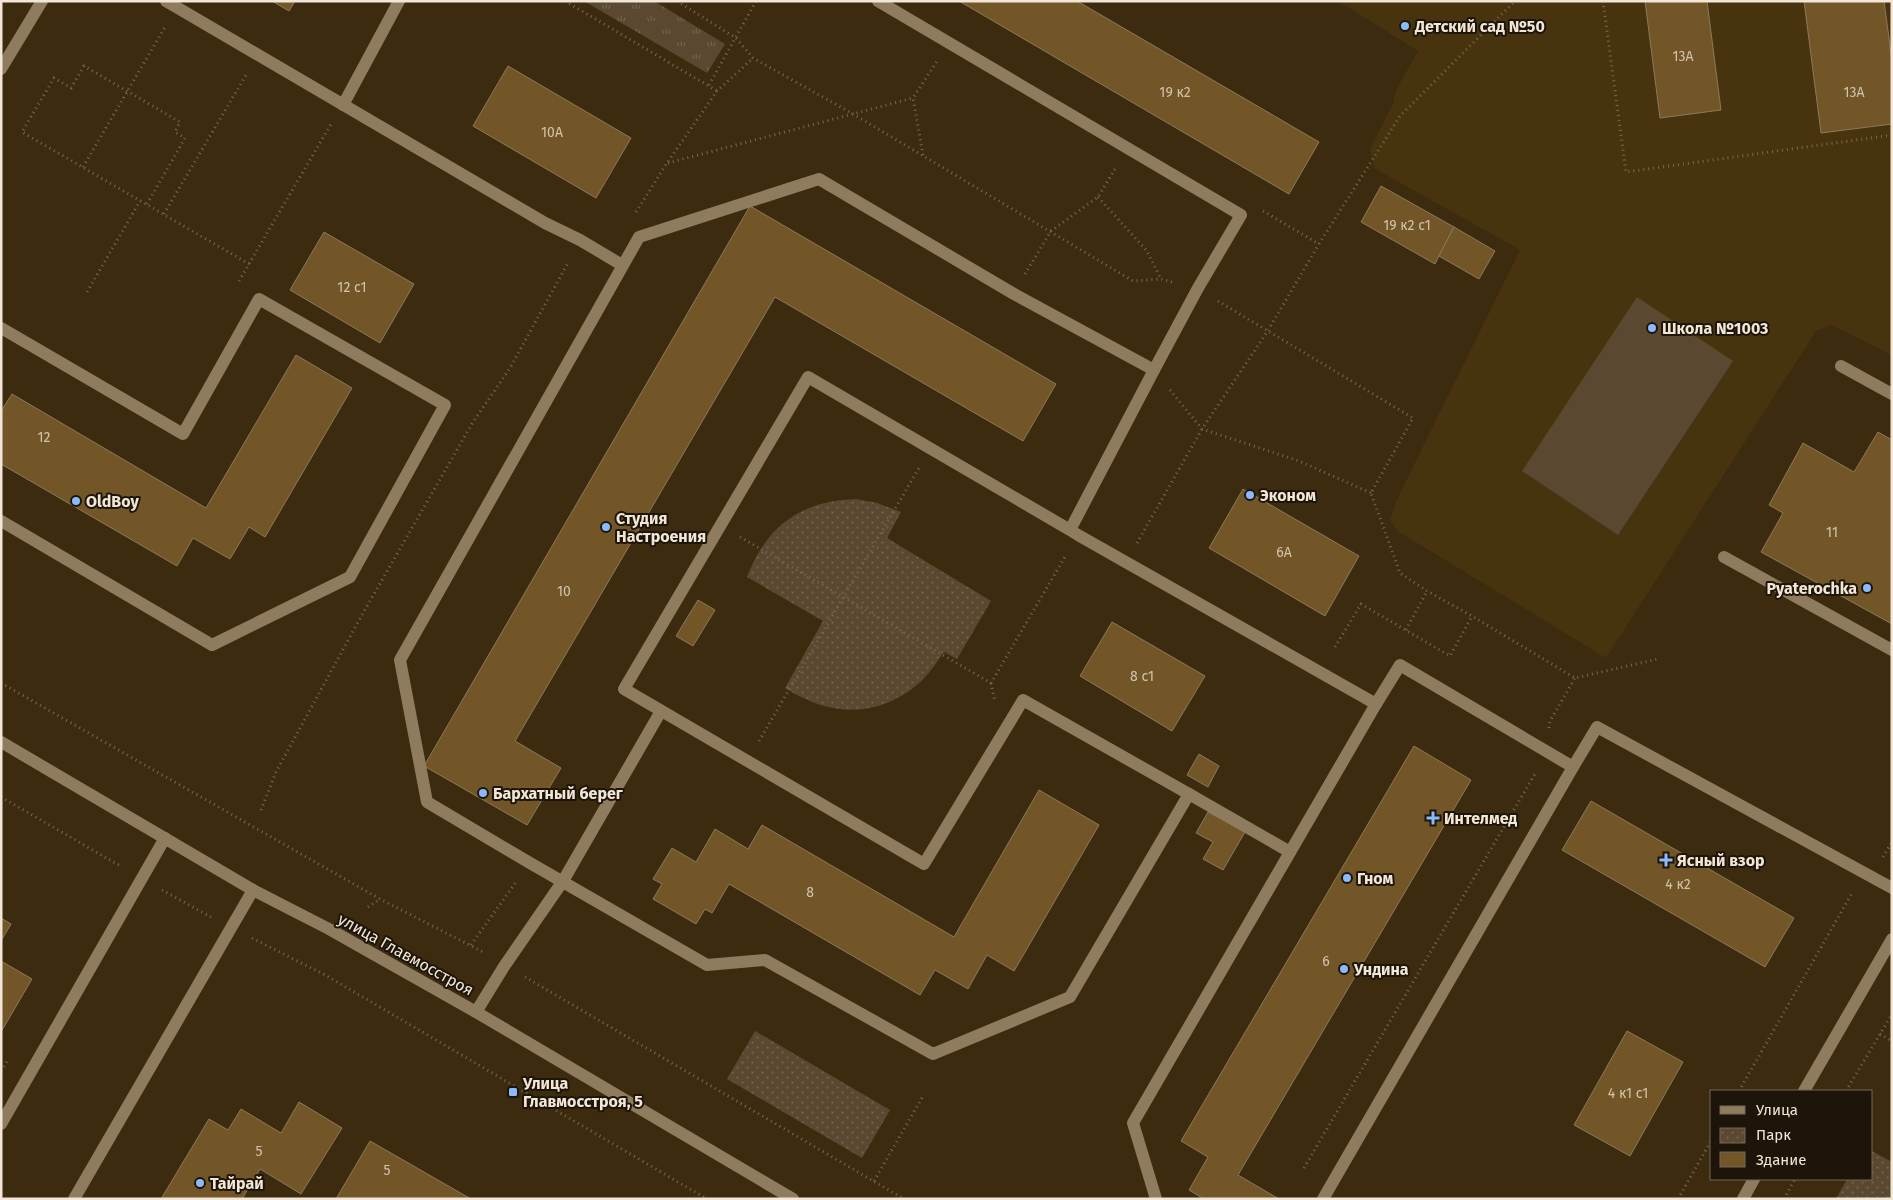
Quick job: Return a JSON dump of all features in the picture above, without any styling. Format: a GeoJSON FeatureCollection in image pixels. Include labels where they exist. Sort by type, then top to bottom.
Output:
{"type":"FeatureCollection","features":[{"type":"Feature","properties":{"kind":"street"},"geometry":{"type":"LineString","coordinates":[[1,70],[42,1]]}},
{"type":"Feature","properties":{"kind":"street"},"geometry":{"type":"LineString","coordinates":[[343,105],[399,1]]}},
{"type":"Feature","properties":{"kind":"street"},"geometry":{"type":"LineString","coordinates":[[878,1],[1241,215],[1198,288],[1154,370],[1074,532]]}},
{"type":"Feature","properties":{"kind":"street"},"geometry":{"type":"LineString","coordinates":[[171,4],[545,223],[580,240],[622,265]]}},
{"type":"Feature","properties":{"kind":"street"},"geometry":{"type":"LineString","coordinates":[[1154,370],[1014,294],[819,179],[639,237],[400,660],[427,802],[707,965],[765,960],[933,1054],[1070,997],[1189,794]]}},
{"type":"Feature","properties":{"kind":"street"},"geometry":{"type":"LineString","coordinates":[[1,328],[183,434],[259,299],[445,405],[350,577],[212,645],[1,521]]}},
{"type":"Feature","properties":{"kind":"street"},"geometry":{"type":"LineString","coordinates":[[1840,366],[1892,394]]}},
{"type":"Feature","properties":{"kind":"street"},"geometry":{"type":"LineString","coordinates":[[1290,852],[1023,700],[924,864],[624,689],[808,377],[1074,532],[1376,704]]}},
{"type":"Feature","properties":{"kind":"street"},"geometry":{"type":"LineString","coordinates":[[1724,557],[1892,650]]}},
{"type":"Feature","properties":{"kind":"street"},"geometry":{"type":"LineString","coordinates":[[1156,1199],[1133,1123],[1400,665],[1573,767]]}},
{"type":"Feature","properties":{"kind":"street"},"geometry":{"type":"LineString","coordinates":[[476,1012],[505,965],[563,881],[661,711]]}},
{"type":"Feature","properties":{"kind":"street"},"geometry":{"type":"LineString","coordinates":[[1323,1199],[1597,727],[1892,888]]}},
{"type":"Feature","properties":{"kind":"street","name":"улица Главмосстроя"},"geometry":{"type":"LineString","coordinates":[[1,742],[253,890],[329,928],[476,1012],[793,1199]]}},
{"type":"Feature","properties":{"kind":"street"},"geometry":{"type":"LineString","coordinates":[[1,1124],[165,838]]}},
{"type":"Feature","properties":{"kind":"street"},"geometry":{"type":"LineString","coordinates":[[74,1199],[253,890]]}},
{"type":"Feature","properties":{"kind":"street"},"geometry":{"type":"LineString","coordinates":[[1805,1090],[1892,939]]}},
{"type":"Feature","properties":{"kind":"street"},"geometry":{"type":"LineString","coordinates":[[1743,1199],[1753,1180]]}},
{"type":"Feature","properties":{"kind":"path"},"geometry":{"type":"LineString","coordinates":[[565,1],[717,91]]}},
{"type":"Feature","properties":{"kind":"path"},"geometry":{"type":"LineString","coordinates":[[677,1],[736,38],[753,58],[923,155],[1133,281],[1161,280],[1198,288],[1267,332],[1413,418],[1371,493]]}},
{"type":"Feature","properties":{"kind":"path"},"geometry":{"type":"LineString","coordinates":[[709,85],[756,1]]}},
{"type":"Feature","properties":{"kind":"path"},"geometry":{"type":"LineString","coordinates":[[1136,545],[1202,429],[1267,332],[1319,244],[1400,116],[1515,1]]}},
{"type":"Feature","properties":{"kind":"path"},"geometry":{"type":"LineString","coordinates":[[1603,1],[1626,172],[1892,135]]}},
{"type":"Feature","properties":{"kind":"path"},"geometry":{"type":"LineString","coordinates":[[83,167],[127,92],[171,4]]}},
{"type":"Feature","properties":{"kind":"path"},"geometry":{"type":"LineString","coordinates":[[668,163],[913,98],[950,43]]}},
{"type":"Feature","properties":{"kind":"path"},"geometry":{"type":"LineString","coordinates":[[164,214],[258,55]]}},
{"type":"Feature","properties":{"kind":"path"},"geometry":{"type":"LineString","coordinates":[[633,217],[717,91],[753,58]]}},
{"type":"Feature","properties":{"kind":"path"},"geometry":{"type":"LineString","coordinates":[[147,204],[185,138],[175,132],[180,122],[84,66],[71,88],[54,78],[22,132],[249,264]]}},
{"type":"Feature","properties":{"kind":"path"},"geometry":{"type":"LineString","coordinates":[[913,98],[923,155]]}},
{"type":"Feature","properties":{"kind":"path"},"geometry":{"type":"LineString","coordinates":[[239,281],[343,105]]}},
{"type":"Feature","properties":{"kind":"path"},"geometry":{"type":"LineString","coordinates":[[1026,272],[1051,231],[1098,197],[1128,148]]}},
{"type":"Feature","properties":{"kind":"path"},"geometry":{"type":"LineString","coordinates":[[1098,197],[1147,251],[1161,280]]}},
{"type":"Feature","properties":{"kind":"path"},"geometry":{"type":"LineString","coordinates":[[87,292],[140,201]]}},
{"type":"Feature","properties":{"kind":"path"},"geometry":{"type":"LineString","coordinates":[[1255,206],[1319,244]]}},
{"type":"Feature","properties":{"kind":"path"},"geometry":{"type":"LineString","coordinates":[[261,810],[276,772],[362,613],[473,422],[510,368],[580,240]]}},
{"type":"Feature","properties":{"kind":"path"},"geometry":{"type":"LineString","coordinates":[[1154,370],[1202,429],[1299,461],[1371,493],[1400,573],[1427,592],[1472,616],[1575,678],[1658,658]]}},
{"type":"Feature","properties":{"kind":"path"},"geometry":{"type":"LineString","coordinates":[[760,738],[931,449]]}},
{"type":"Feature","properties":{"kind":"path"},"geometry":{"type":"LineString","coordinates":[[748,541],[991,683],[1074,532]]}},
{"type":"Feature","properties":{"kind":"path"},"geometry":{"type":"LineString","coordinates":[[1406,630],[1427,592]]}},
{"type":"Feature","properties":{"kind":"path"},"geometry":{"type":"LineString","coordinates":[[1335,647],[1361,604],[1450,656],[1472,616]]}},
{"type":"Feature","properties":{"kind":"path"},"geometry":{"type":"LineString","coordinates":[[1550,721],[1575,678]]}},
{"type":"Feature","properties":{"kind":"path"},"geometry":{"type":"LineString","coordinates":[[1,683],[380,899],[471,945],[904,1199]]}},
{"type":"Feature","properties":{"kind":"path"},"geometry":{"type":"LineString","coordinates":[[1304,1168],[1538,768]]}},
{"type":"Feature","properties":{"kind":"path"},"geometry":{"type":"LineString","coordinates":[[1,797],[231,928],[314,968],[708,1199]]}},
{"type":"Feature","properties":{"kind":"path"},"geometry":{"type":"LineString","coordinates":[[1740,1090],[1854,891],[1872,877],[1892,842]]}},
{"type":"Feature","properties":{"kind":"path"},"geometry":{"type":"LineString","coordinates":[[471,945],[530,863]]}},
{"type":"Feature","properties":{"kind":"path"},"geometry":{"type":"LineString","coordinates":[[368,907],[380,899]]}},
{"type":"Feature","properties":{"kind":"path"},"geometry":{"type":"LineString","coordinates":[[1847,1090],[1892,1014]]}},
{"type":"Feature","properties":{"kind":"path"},"geometry":{"type":"LineString","coordinates":[[1880,1034],[1892,1042]]}},
{"type":"Feature","properties":{"kind":"path"},"geometry":{"type":"LineString","coordinates":[[874,1181],[923,1096]]}},
{"type":"Feature","properties":{"kind":"path"},"geometry":{"type":"LineString","coordinates":[[1678,1199],[1710,1143]]}},
{"type":"Feature","properties":{"kind":"path"},"geometry":{"type":"LineString","coordinates":[[1784,1199],[1794,1180]]}},
{"type":"Feature","properties":{"kind":"shaded area","name":"Школа №1003"},"geometry":{"type":"Polygon","coordinates":[[[1338,1],[1892,1],[1892,355],[1831,325],[1816,331],[1606,658],[1399,532],[1390,521],[1401,491],[1520,250],[1374,168],[1370,149],[1393,104],[1396,90],[1418,51],[1338,1]]]}},
{"type":"Feature","properties":{"kind":"green space"},"geometry":{"type":"Polygon","coordinates":[[[584,1],[654,1],[725,44],[707,73],[584,1]]]}},
{"type":"Feature","properties":{"kind":"green space"},"geometry":{"type":"Polygon","coordinates":[[[1637,297],[1733,361],[1618,535],[1522,471],[1637,297]]]}},
{"type":"Feature","properties":{"kind":"green space"},"geometry":{"type":"Polygon","coordinates":[[[856,499],[877,503],[901,512],[887,538],[991,601],[957,659],[944,652],[921,681],[901,696],[885,704],[852,710],[818,704],[785,688],[823,621],[747,577],[765,543],[788,519],[819,505],[856,499]]]}},
{"type":"Feature","properties":{"kind":"green space"},"geometry":{"type":"Polygon","coordinates":[[[755,1031],[890,1110],[862,1158],[727,1079],[755,1031]]]}},
{"type":"Feature","properties":{"kind":"green space"},"geometry":{"type":"Polygon","coordinates":[[[1873,1152],[1892,1162],[1892,1199],[1836,1199],[1846,1180],[1873,1180],[1873,1152]]]}},
{"type":"Feature","properties":{"kind":"building"},"geometry":{"type":"Polygon","coordinates":[[[272,1],[295,1],[289,11],[272,1]]]}},
{"type":"Feature","properties":{"kind":"building"},"geometry":{"type":"Polygon","coordinates":[[[959,1],[1077,1],[1319,142],[1289,194],[959,1]]]}},
{"type":"Feature","properties":{"kind":"building"},"geometry":{"type":"Polygon","coordinates":[[[1645,1],[1707,1],[1721,110],[1660,118],[1645,1]]]}},
{"type":"Feature","properties":{"kind":"building"},"geometry":{"type":"Polygon","coordinates":[[[1804,1],[1884,1],[1892,61],[1892,124],[1821,133],[1804,1]]]}},
{"type":"Feature","properties":{"kind":"building"},"geometry":{"type":"Polygon","coordinates":[[[508,66],[631,138],[596,198],[473,126],[508,66]]]}},
{"type":"Feature","properties":{"kind":"building"},"geometry":{"type":"Polygon","coordinates":[[[1381,186],[1454,227],[1435,264],[1361,222],[1381,186]]]}},
{"type":"Feature","properties":{"kind":"building"},"geometry":{"type":"Polygon","coordinates":[[[750,206],[1056,384],[1023,441],[775,297],[515,741],[561,768],[527,825],[424,766],[750,206]]]}},
{"type":"Feature","properties":{"kind":"building"},"geometry":{"type":"Polygon","coordinates":[[[1454,227],[1495,251],[1479,279],[1439,256],[1454,227]]]}},
{"type":"Feature","properties":{"kind":"building"},"geometry":{"type":"Polygon","coordinates":[[[324,232],[414,284],[380,343],[290,290],[324,232]]]}},
{"type":"Feature","properties":{"kind":"building"},"geometry":{"type":"Polygon","coordinates":[[[296,355],[352,388],[265,537],[249,527],[230,559],[193,538],[177,566],[1,464],[1,411],[12,394],[206,508],[296,355]]]}},
{"type":"Feature","properties":{"kind":"building"},"geometry":{"type":"Polygon","coordinates":[[[1878,432],[1892,440],[1892,624],[1761,552],[1783,513],[1769,505],[1803,443],[1854,472],[1878,432]]]}},
{"type":"Feature","properties":{"kind":"building"},"geometry":{"type":"Polygon","coordinates":[[[1243,489],[1359,556],[1325,616],[1209,548],[1243,489]]]}},
{"type":"Feature","properties":{"kind":"building"},"geometry":{"type":"Polygon","coordinates":[[[698,600],[715,610],[693,646],[676,636],[698,600]]]}},
{"type":"Feature","properties":{"kind":"building"},"geometry":{"type":"Polygon","coordinates":[[[1112,622],[1205,676],[1172,731],[1080,676],[1112,622]]]}},
{"type":"Feature","properties":{"kind":"building"},"geometry":{"type":"Polygon","coordinates":[[[1414,746],[1471,780],[1238,1175],[1279,1199],[1204,1199],[1189,1190],[1208,1157],[1181,1141],[1414,746]]]}},
{"type":"Feature","properties":{"kind":"building"},"geometry":{"type":"Polygon","coordinates":[[[1199,754],[1219,766],[1208,787],[1187,775],[1199,754]]]}},
{"type":"Feature","properties":{"kind":"building"},"geometry":{"type":"Polygon","coordinates":[[[1039,790],[1099,825],[1014,971],[987,955],[968,989],[935,970],[920,995],[729,884],[712,913],[705,909],[696,924],[653,899],[662,884],[653,879],[672,848],[696,862],[715,829],[748,849],[762,825],[954,937],[1039,790]]]}},
{"type":"Feature","properties":{"kind":"building"},"geometry":{"type":"Polygon","coordinates":[[[1591,801],[1794,918],[1765,967],[1562,850],[1591,801]]]}},
{"type":"Feature","properties":{"kind":"building"},"geometry":{"type":"Polygon","coordinates":[[[1208,812],[1245,832],[1223,870],[1203,859],[1213,842],[1196,833],[1208,812]]]}},
{"type":"Feature","properties":{"kind":"building"},"geometry":{"type":"Polygon","coordinates":[[[1,918],[11,924],[1,941],[1,918]]]}},
{"type":"Feature","properties":{"kind":"building"},"geometry":{"type":"Polygon","coordinates":[[[1,961],[32,979],[1,1032],[1,961]]]}},
{"type":"Feature","properties":{"kind":"building"},"geometry":{"type":"Polygon","coordinates":[[[1627,1031],[1683,1062],[1630,1156],[1574,1125],[1627,1031]]]}},
{"type":"Feature","properties":{"kind":"building"},"geometry":{"type":"Polygon","coordinates":[[[299,1102],[342,1128],[301,1194],[260,1169],[242,1199],[161,1199],[209,1119],[228,1130],[241,1109],[281,1133],[299,1102]]]}},
{"type":"Feature","properties":{"kind":"building"},"geometry":{"type":"Polygon","coordinates":[[[370,1141],[471,1199],[336,1199],[370,1141]]]}},
{"type":"Feature","properties":{"kind":"place","name":"Детский сад №50"},"geometry":{"type":"Point","coordinates":[1405,26]}},
{"type":"Feature","properties":{"kind":"place","name":"Школа №1003"},"geometry":{"type":"Point","coordinates":[1652,328]}},
{"type":"Feature","properties":{"kind":"place","name":"Эконом"},"geometry":{"type":"Point","coordinates":[1250,495]}},
{"type":"Feature","properties":{"kind":"place","name":"OldBoy"},"geometry":{"type":"Point","coordinates":[76,501]}},
{"type":"Feature","properties":{"kind":"place","name":"Студия Настроения"},"geometry":{"type":"Point","coordinates":[606,527]}},
{"type":"Feature","properties":{"kind":"place","name":"Pyaterochka"},"geometry":{"type":"Point","coordinates":[1867,588]}},
{"type":"Feature","properties":{"kind":"place","name":"Бархатный берег"},"geometry":{"type":"Point","coordinates":[483,793]}},
{"type":"Feature","properties":{"kind":"place","name":"Интелмед"},"geometry":{"type":"Point","coordinates":[1433,818]}},
{"type":"Feature","properties":{"kind":"place","name":"Ясный взор"},"geometry":{"type":"Point","coordinates":[1666,860]}},
{"type":"Feature","properties":{"kind":"place","name":"Гном"},"geometry":{"type":"Point","coordinates":[1347,878]}},
{"type":"Feature","properties":{"kind":"place","name":"Ундина"},"geometry":{"type":"Point","coordinates":[1344,969]}},
{"type":"Feature","properties":{"kind":"place","name":"Улица Главмосстроя, 5"},"geometry":{"type":"Point","coordinates":[513,1092]}},
{"type":"Feature","properties":{"kind":"place","name":"Тайрай"},"geometry":{"type":"Point","coordinates":[200,1183]}}]}
